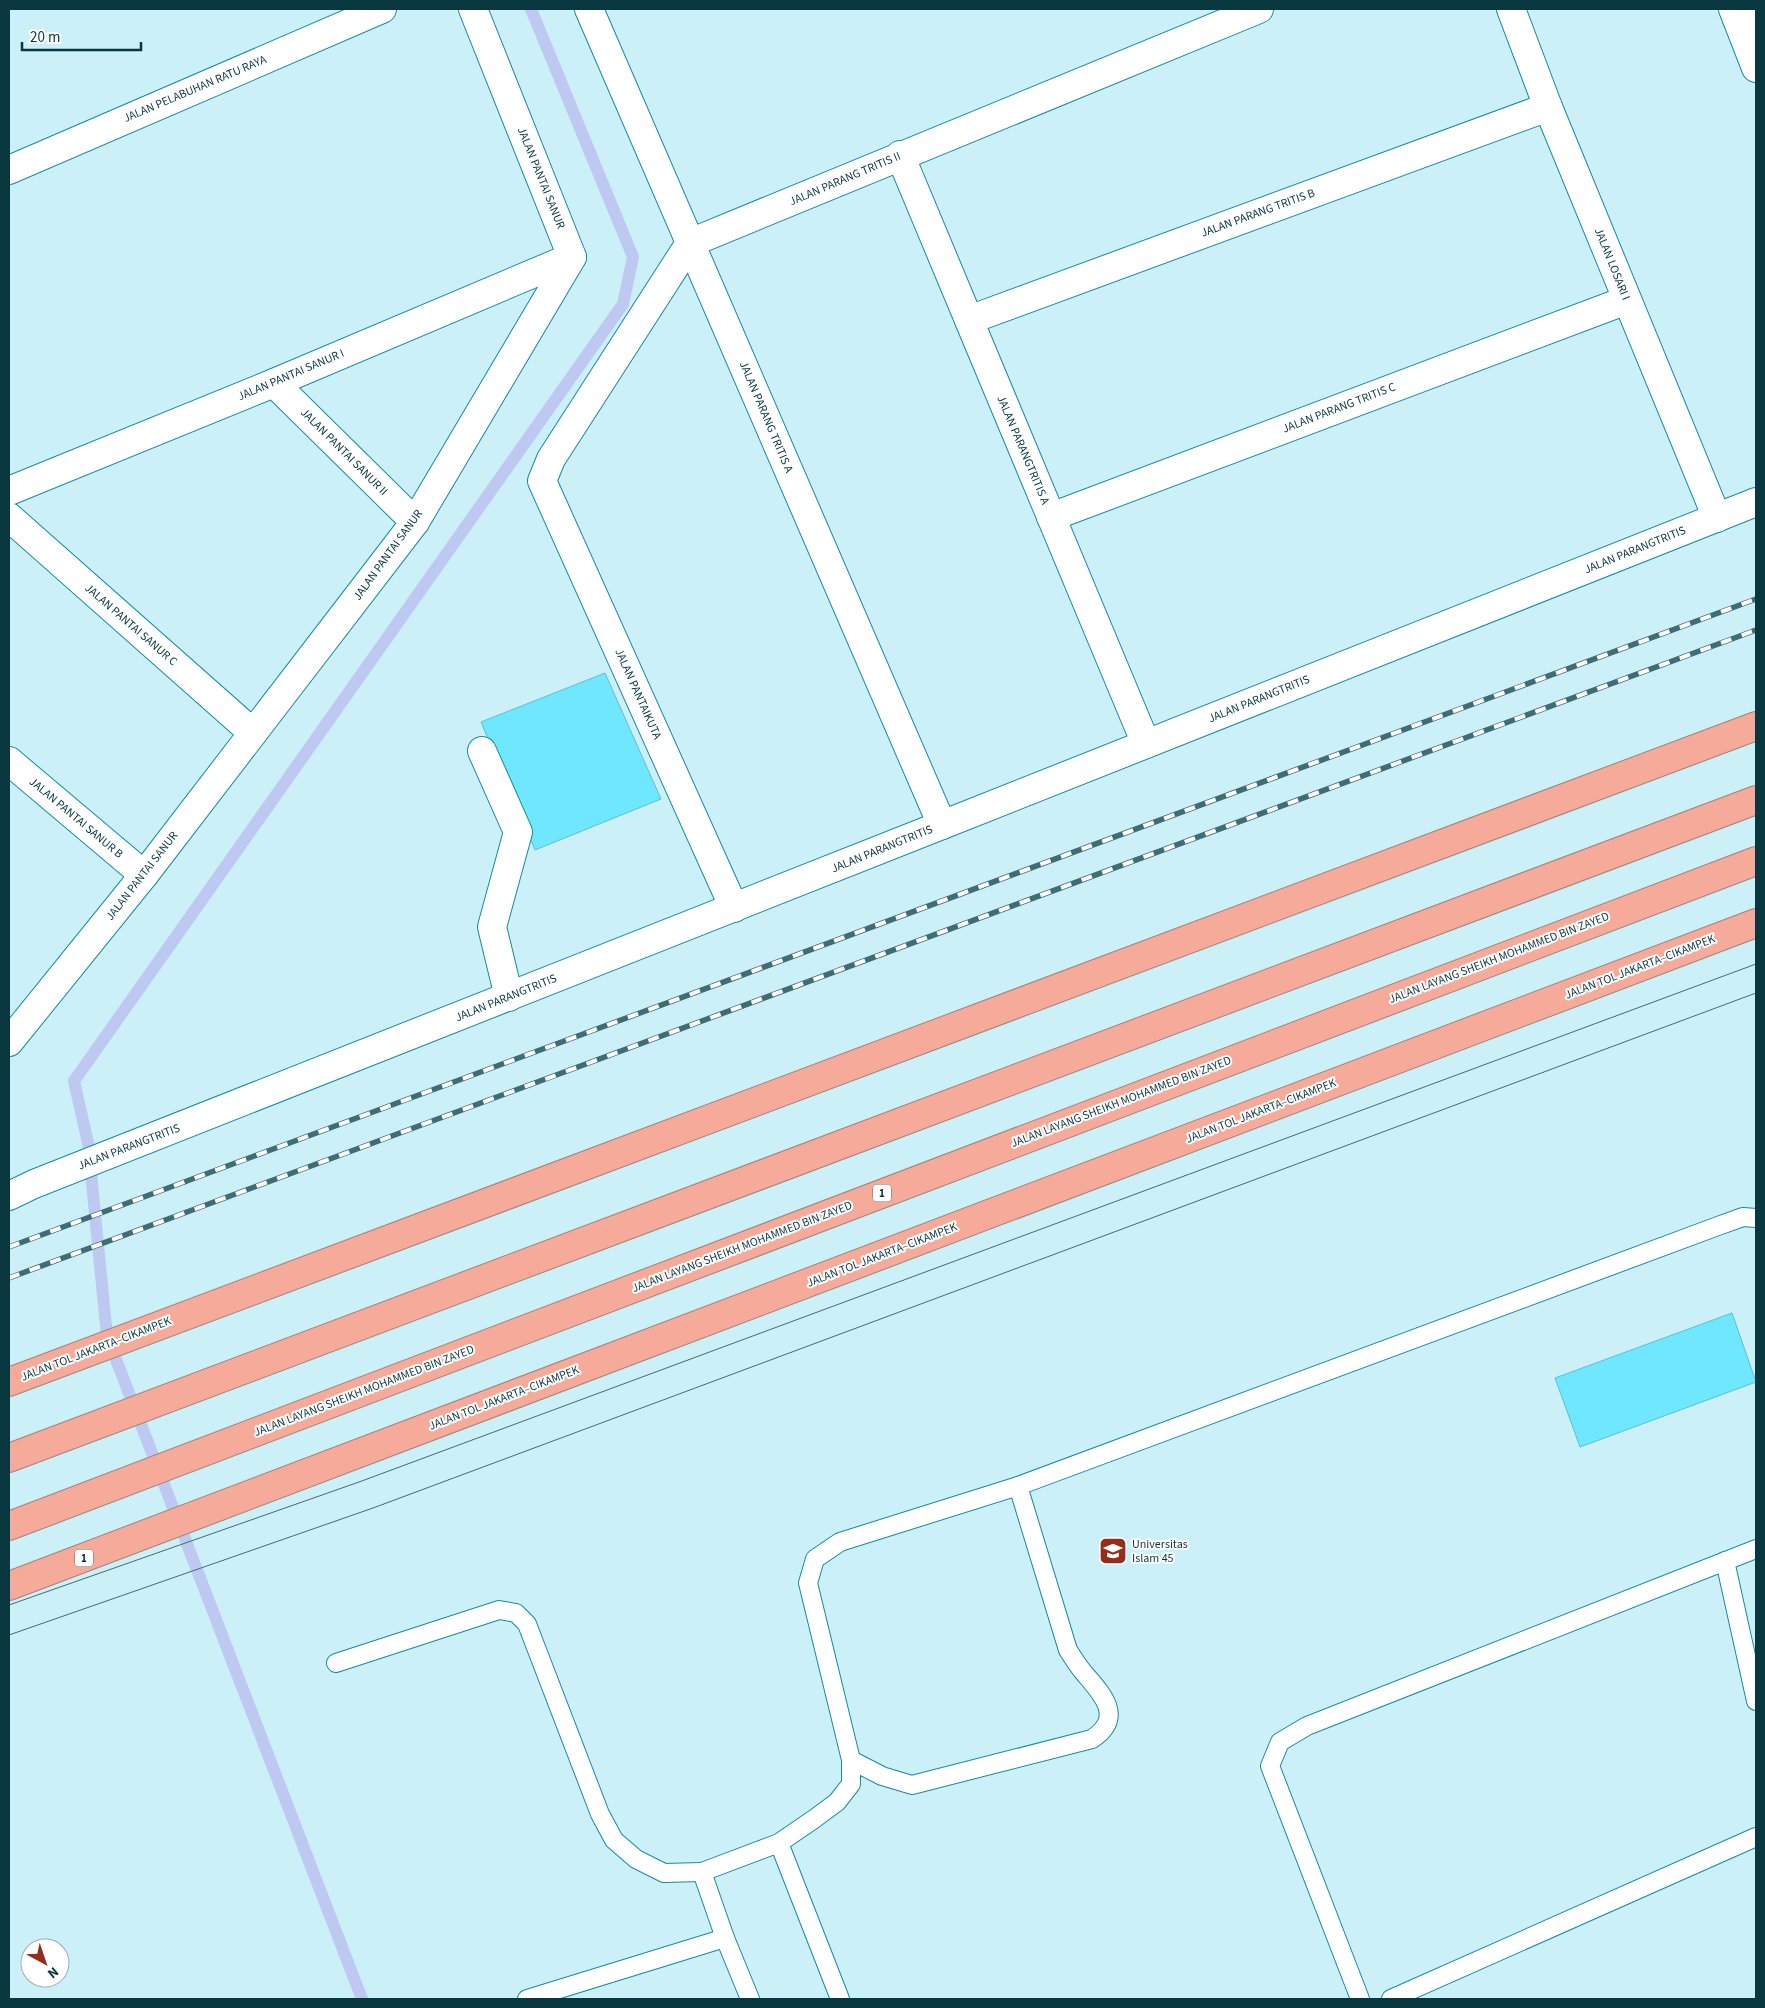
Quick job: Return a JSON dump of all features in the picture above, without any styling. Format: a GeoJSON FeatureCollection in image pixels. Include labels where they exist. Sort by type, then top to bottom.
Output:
{"type":"FeatureCollection","features":[{"type":"Feature","properties":{"kind":"highway","name":"JALAN TOL JAKARTA–CIKAMPEK"},"geometry":{"type":"LineString","coordinates":[[9,1382],[1756,726]]}},
{"type":"Feature","properties":{"kind":"highway"},"geometry":{"type":"LineString","coordinates":[[9,1458],[1756,800]]}},
{"type":"Feature","properties":{"kind":"highway","name":"JALAN LAYANG SHEIKH MOHAMMED BIN ZAYED"},"geometry":{"type":"LineString","coordinates":[[9,1526],[1756,860]]}},
{"type":"Feature","properties":{"kind":"highway","name":"JALAN TOL JAKARTA–CIKAMPEK"},"geometry":{"type":"LineString","coordinates":[[9,1586],[1756,923]]}},
{"type":"Feature","properties":{"kind":"street","name":"JALAN PELABUHAN RATU RAYA"},"geometry":{"type":"LineString","coordinates":[[9,170],[382,9]]}},
{"type":"Feature","properties":{"kind":"street","name":"JALAN PANTAI SANUR"},"geometry":{"type":"LineString","coordinates":[[9,1042],[144,875],[415,522],[572,257],[473,9]]}},
{"type":"Feature","properties":{"kind":"street","name":"JALAN PARANG TRITIS A"},"geometry":{"type":"LineString","coordinates":[[589,9],[942,825]]}},
{"type":"Feature","properties":{"kind":"street","name":"JALAN PARANG TRITIS II"},"geometry":{"type":"LineString","coordinates":[[690,243],[900,155],[1259,9]]}},
{"type":"Feature","properties":{"kind":"street","name":"JALAN LOSARI I"},"geometry":{"type":"LineString","coordinates":[[1511,9],[1548,107],[1717,518]]}},
{"type":"Feature","properties":{"kind":"street"},"geometry":{"type":"LineString","coordinates":[[1742,13],[1756,68]]}},
{"type":"Feature","properties":{"kind":"street","name":"JALAN PARANG TRITIS B"},"geometry":{"type":"LineString","coordinates":[[969,320],[1548,107]]}},
{"type":"Feature","properties":{"kind":"street","name":"JALAN PARANGTRITIS A"},"geometry":{"type":"LineString","coordinates":[[900,155],[1146,744]]}},
{"type":"Feature","properties":{"kind":"street","name":"JALAN PANTAIKUTA"},"geometry":{"type":"LineString","coordinates":[[690,243],[551,460],[542,481],[734,908]]}},
{"type":"Feature","properties":{"kind":"street","name":"JALAN PANTAI SANUR I"},"geometry":{"type":"LineString","coordinates":[[9,491],[274,383],[572,257]]}},
{"type":"Feature","properties":{"kind":"street","name":"JALAN PARANG TRITIS C"},"geometry":{"type":"LineString","coordinates":[[1051,517],[1627,300]]}},
{"type":"Feature","properties":{"kind":"street","name":"JALAN PANTAI SANUR II"},"geometry":{"type":"LineString","coordinates":[[274,383],[415,522]]}},
{"type":"Feature","properties":{"kind":"street","name":"JALAN PARANGTRITIS"},"geometry":{"type":"LineString","coordinates":[[9,1196],[34,1184],[1756,502]]}},
{"type":"Feature","properties":{"kind":"street","name":"JALAN PANTAI SANUR C"},"geometry":{"type":"LineString","coordinates":[[9,517],[253,733]]}},
{"type":"Feature","properties":{"kind":"street"},"geometry":{"type":"LineString","coordinates":[[482,751],[518,832],[492,927],[509,997]]}},
{"type":"Feature","properties":{"kind":"street","name":"JALAN PANTAI SANUR B"},"geometry":{"type":"LineString","coordinates":[[9,761],[144,875]]}},
{"type":"Feature","properties":{"kind":"lane"},"geometry":{"type":"LineString","coordinates":[[336,1663],[499,1610],[516,1613],[527,1624],[600,1814],[614,1840],[636,1859],[664,1873],[702,1872],[779,1844],[837,1802],[851,1784],[851,1760],[808,1583],[816,1559],[840,1542],[1018,1486],[1718,1226],[1743,1217],[1756,1218]]}},
{"type":"Feature","properties":{"kind":"lane"},"geometry":{"type":"LineString","coordinates":[[851,1760],[882,1776],[912,1785],[1092,1739],[1103,1732],[1108,1720],[1109,1709],[1098,1688],[1068,1650],[1018,1486]]}},
{"type":"Feature","properties":{"kind":"lane"},"geometry":{"type":"LineString","coordinates":[[1360,1999],[1270,1766],[1280,1742],[1307,1726],[1756,1549]]}},
{"type":"Feature","properties":{"kind":"lane"},"geometry":{"type":"LineString","coordinates":[[1725,1561],[1749,1637],[1756,1701]]}},
{"type":"Feature","properties":{"kind":"lane"},"geometry":{"type":"LineString","coordinates":[[1391,1999],[1756,1837]]}},
{"type":"Feature","properties":{"kind":"lane"},"geometry":{"type":"LineString","coordinates":[[779,1844],[840,1999]]}},
{"type":"Feature","properties":{"kind":"lane"},"geometry":{"type":"LineString","coordinates":[[702,1872],[725,1938],[750,1999]]}},
{"type":"Feature","properties":{"kind":"lane"},"geometry":{"type":"LineString","coordinates":[[527,1999],[725,1938]]}},
{"type":"Feature","properties":{"kind":"building"},"geometry":{"type":"Polygon","coordinates":[[[605,673],[661,799],[535,850],[481,722],[605,673]]]}},
{"type":"Feature","properties":{"kind":"building"},"geometry":{"type":"Polygon","coordinates":[[[1732,1313],[1756,1382],[1580,1447],[1555,1378],[1732,1313]]]}},
{"type":"Feature","properties":{"kind":"waterway"},"geometry":{"type":"LineString","coordinates":[[362,1999],[107,1336],[88,1143],[74,1081],[623,304],[633,257],[531,9]]}},
{"type":"Feature","properties":{"kind":"tram line"},"geometry":{"type":"LineString","coordinates":[[9,1605],[359,1482],[1756,964]]}},
{"type":"Feature","properties":{"kind":"tram line"},"geometry":{"type":"LineString","coordinates":[[9,1635],[373,1508],[1756,993]]}},
{"type":"Feature","properties":{"kind":"railway"},"geometry":{"type":"LineString","coordinates":[[9,1247],[1756,599]]}},
{"type":"Feature","properties":{"kind":"railway"},"geometry":{"type":"LineString","coordinates":[[9,1278],[1756,630]]}},
{"type":"Feature","properties":{"kind":"place","name":"Universitas Islam 45"},"geometry":{"type":"Point","coordinates":[1113,1551]}}]}
